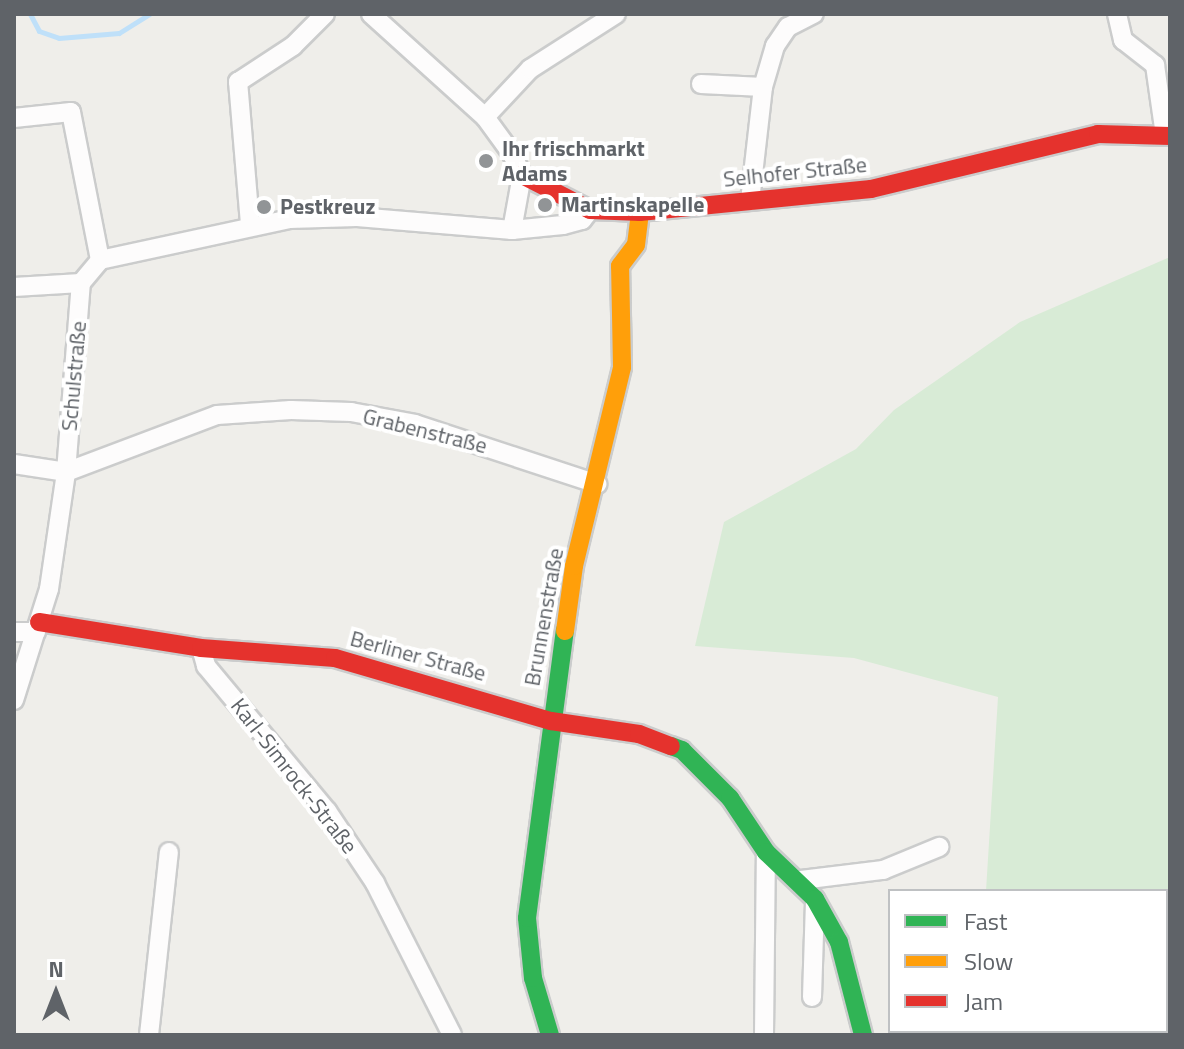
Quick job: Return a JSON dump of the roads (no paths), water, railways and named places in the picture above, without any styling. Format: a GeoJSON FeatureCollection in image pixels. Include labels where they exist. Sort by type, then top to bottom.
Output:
{"type":"FeatureCollection","features":[{"type":"Feature","properties":{"kind":"street"},"geometry":{"type":"LineString","coordinates":[[250,224],[238,82],[293,46],[325,14]]}},
{"type":"Feature","properties":{"kind":"street"},"geometry":{"type":"LineString","coordinates":[[371,14],[485,117],[522,175],[590,210]]}},
{"type":"Feature","properties":{"kind":"street"},"geometry":{"type":"LineString","coordinates":[[485,117],[530,69],[616,14]]}},
{"type":"Feature","properties":{"kind":"street"},"geometry":{"type":"LineString","coordinates":[[750,201],[763,87],[775,46],[788,27],[814,14]]}},
{"type":"Feature","properties":{"kind":"street","name":"Selhofer Straße"},"geometry":{"type":"LineString","coordinates":[[100,260],[196,243],[250,224],[357,217],[512,230],[563,225],[582,220],[590,210],[640,212],[871,189],[1098,134],[1167,136],[1155,65],[1123,40],[1117,14]]}},
{"type":"Feature","properties":{"kind":"street"},"geometry":{"type":"LineString","coordinates":[[701,84],[763,87]]}},
{"type":"Feature","properties":{"kind":"street"},"geometry":{"type":"LineString","coordinates":[[14,118],[71,112],[100,260],[81,283],[14,287]]}},
{"type":"Feature","properties":{"kind":"street"},"geometry":{"type":"LineString","coordinates":[[512,230],[522,175]]}},
{"type":"Feature","properties":{"kind":"street","name":"Brunnenstraße"},"geometry":{"type":"LineString","coordinates":[[550,1035],[533,978],[527,918],[574,566],[597,484],[622,367],[620,266],[636,245],[640,212]]}},
{"type":"Feature","properties":{"kind":"street","name":"Schulstraße"},"geometry":{"type":"LineString","coordinates":[[14,700],[49,589],[66,472],[81,283]]}},
{"type":"Feature","properties":{"kind":"street","name":"Grabenstraße"},"geometry":{"type":"LineString","coordinates":[[66,472],[217,415],[291,410],[351,412],[415,424],[597,484]]}},
{"type":"Feature","properties":{"kind":"street"},"geometry":{"type":"LineString","coordinates":[[14,464],[66,472]]}},
{"type":"Feature","properties":{"kind":"street"},"geometry":{"type":"LineString","coordinates":[[14,632],[38,627]]}},
{"type":"Feature","properties":{"kind":"street","name":"Berliner Straße"},"geometry":{"type":"LineString","coordinates":[[38,627],[197,647],[335,658],[551,721],[639,734],[682,750],[730,798],[766,852],[801,880],[815,899],[839,942],[863,1035]]}},
{"type":"Feature","properties":{"kind":"street","name":"Karl-Simrock-Straße"},"geometry":{"type":"LineString","coordinates":[[197,647],[206,666],[327,811],[375,883],[452,1035]]}},
{"type":"Feature","properties":{"kind":"street"},"geometry":{"type":"LineString","coordinates":[[801,880],[883,870],[939,847]]}},
{"type":"Feature","properties":{"kind":"street"},"geometry":{"type":"LineString","coordinates":[[149,1035],[169,852]]}},
{"type":"Feature","properties":{"kind":"street"},"geometry":{"type":"LineString","coordinates":[[764,1035],[766,852]]}},
{"type":"Feature","properties":{"kind":"street"},"geometry":{"type":"LineString","coordinates":[[812,997],[815,899]]}},
{"type":"Feature","properties":{"kind":"waterway"},"geometry":{"type":"LineString","coordinates":[[30,14],[39,31],[59,38],[119,33],[149,14]]}},
{"type":"Feature","properties":{"kind":"place","name":"Ihr frischmarkt Adams"},"geometry":{"type":"Point","coordinates":[486,161]}},
{"type":"Feature","properties":{"kind":"place","name":"Martinskapelle"},"geometry":{"type":"Point","coordinates":[545,205]}},
{"type":"Feature","properties":{"kind":"place","name":"Pestkreuz"},"geometry":{"type":"Point","coordinates":[264,207]}}]}
